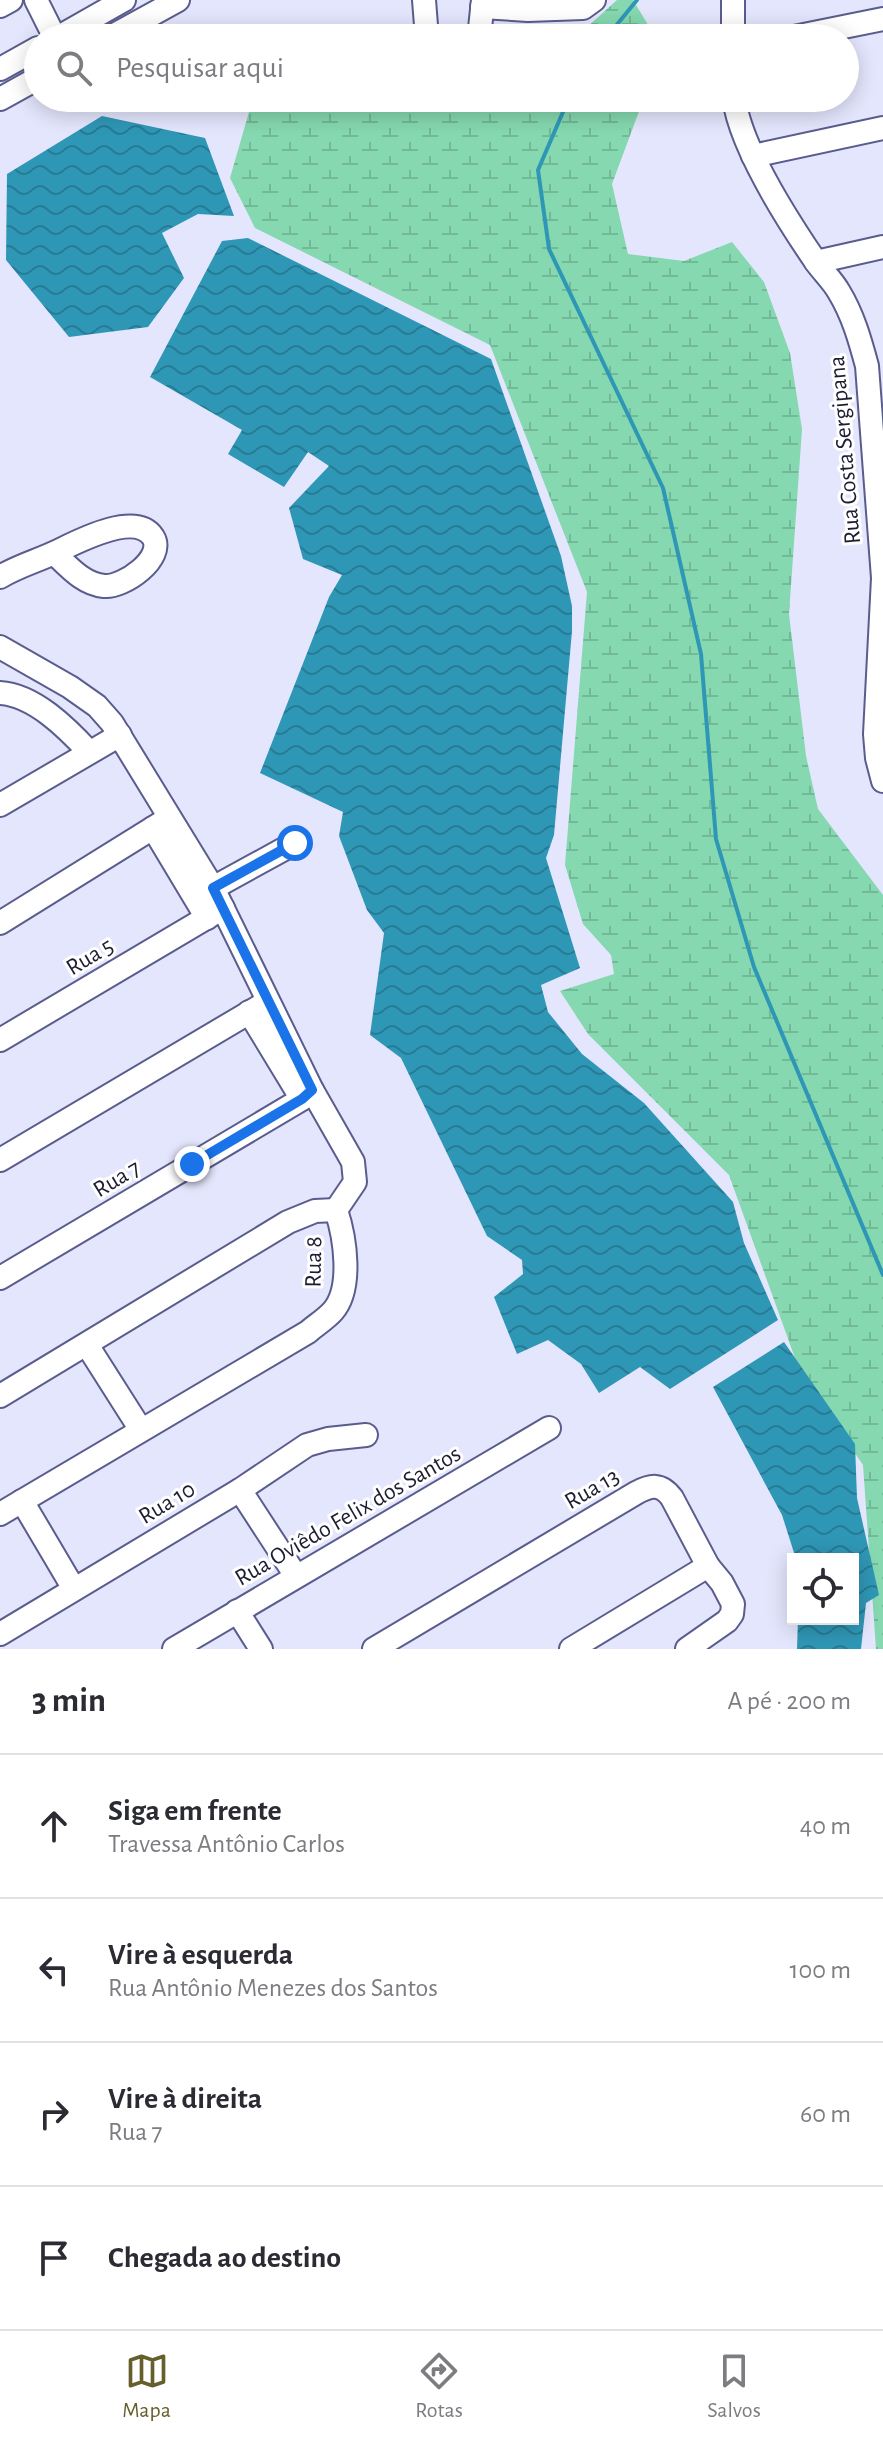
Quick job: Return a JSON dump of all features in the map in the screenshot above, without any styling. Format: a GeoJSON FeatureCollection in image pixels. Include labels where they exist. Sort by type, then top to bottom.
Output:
{"type":"FeatureCollection","features":[{"type":"Feature","properties":{"kind":"street"},"geometry":{"type":"LineString","coordinates":[[0,6],[11,0]]}},
{"type":"Feature","properties":{"kind":"street"},"geometry":{"type":"LineString","coordinates":[[36,0],[49,24]]}},
{"type":"Feature","properties":{"kind":"street"},"geometry":{"type":"LineString","coordinates":[[81,24],[124,0]]}},
{"type":"Feature","properties":{"kind":"street"},"geometry":{"type":"LineString","coordinates":[[134,24],[178,0]]}},
{"type":"Feature","properties":{"kind":"street"},"geometry":{"type":"LineString","coordinates":[[424,0],[426,24]]}},
{"type":"Feature","properties":{"kind":"street"},"geometry":{"type":"LineString","coordinates":[[480,24],[482,4],[528,10],[583,8],[594,0]]}},
{"type":"Feature","properties":{"kind":"street"},"geometry":{"type":"LineString","coordinates":[[733,0],[733,24]]}},
{"type":"Feature","properties":{"kind":"street"},"geometry":{"type":"LineString","coordinates":[[858,24],[883,19]]}},
{"type":"Feature","properties":{"kind":"street"},"geometry":{"type":"LineString","coordinates":[[0,69],[24,56]]}},
{"type":"Feature","properties":{"kind":"street"},"geometry":{"type":"LineString","coordinates":[[0,99],[24,86]]}},
{"type":"Feature","properties":{"kind":"street","name":"Rua Costa Sergipana"},"geometry":{"type":"LineString","coordinates":[[736,112],[753,156],[816,262],[837,288],[875,364],[883,578],[882,647],[876,710],[883,781]]}},
{"type":"Feature","properties":{"kind":"street"},"geometry":{"type":"LineString","coordinates":[[753,156],[883,128]]}},
{"type":"Feature","properties":{"kind":"street"},"geometry":{"type":"LineString","coordinates":[[816,262],[883,247]]}},
{"type":"Feature","properties":{"kind":"street"},"geometry":{"type":"LineString","coordinates":[[0,577],[54,553]]}},
{"type":"Feature","properties":{"kind":"street"},"geometry":{"type":"LineString","coordinates":[[0,647],[87,698],[104,713],[120,735],[161,823],[214,905],[258,1007],[307,1095],[353,1162],[356,1174],[351,1190],[336,1210]]}},
{"type":"Feature","properties":{"kind":"street"},"geometry":{"type":"LineString","coordinates":[[0,693],[16,695],[41,711],[68,730],[89,752]]}},
{"type":"Feature","properties":{"kind":"street"},"geometry":{"type":"LineString","coordinates":[[0,805],[120,735]]}},
{"type":"Feature","properties":{"kind":"street"},"geometry":{"type":"LineString","coordinates":[[0,923],[161,823]]}},
{"type":"Feature","properties":{"kind":"street","name":"Rua 5"},"geometry":{"type":"LineString","coordinates":[[0,1040],[214,905],[295,843]]}},
{"type":"Feature","properties":{"kind":"street"},"geometry":{"type":"LineString","coordinates":[[0,1160],[258,1007]]}},
{"type":"Feature","properties":{"kind":"street","name":"Rua 7"},"geometry":{"type":"LineString","coordinates":[[0,1278],[307,1095]]}},
{"type":"Feature","properties":{"kind":"street","name":"Rua 8"},"geometry":{"type":"LineString","coordinates":[[0,1396],[288,1222],[315,1211],[336,1210],[343,1235],[345,1265],[342,1294],[332,1312],[308,1332],[0,1514]]}},
{"type":"Feature","properties":{"kind":"street"},"geometry":{"type":"LineString","coordinates":[[87,1345],[141,1430]]}},
{"type":"Feature","properties":{"kind":"street","name":"Rua Oviêdo Felix dos Santos"},"geometry":{"type":"LineString","coordinates":[[174,1649],[549,1428]]}},
{"type":"Feature","properties":{"kind":"street","name":"Rua 10"},"geometry":{"type":"LineString","coordinates":[[0,1634],[240,1490],[307,1445],[328,1439],[366,1435]]}},
{"type":"Feature","properties":{"kind":"street","name":"Rua 13"},"geometry":{"type":"LineString","coordinates":[[374,1649],[570,1531],[652,1486],[662,1487],[672,1498],[708,1566]]}},
{"type":"Feature","properties":{"kind":"street"},"geometry":{"type":"LineString","coordinates":[[240,1490],[296,1576]]}},
{"type":"Feature","properties":{"kind":"street"},"geometry":{"type":"LineString","coordinates":[[22,1501],[74,1589]]}},
{"type":"Feature","properties":{"kind":"street"},"geometry":{"type":"LineString","coordinates":[[571,1649],[708,1566],[729,1595],[733,1611],[719,1628],[687,1649]]}},
{"type":"Feature","properties":{"kind":"street"},"geometry":{"type":"LineString","coordinates":[[237,1611],[261,1649]]}},
{"type":"Feature","properties":{"kind":"green space"},"geometry":{"type":"Polygon","coordinates":[[[617,0],[633,0],[648,24],[590,24],[617,0]]]}},
{"type":"Feature","properties":{"kind":"green space"},"geometry":{"type":"Polygon","coordinates":[[[249,112],[639,112],[612,184],[628,254],[684,261],[732,242],[764,282],[790,353],[802,429],[789,614],[806,756],[818,809],[883,895],[883,1649],[876,1649],[863,1465],[800,1372],[729,1175],[588,1034],[560,991],[614,974],[611,955],[583,924],[565,865],[587,592],[490,345],[255,228],[230,178],[249,112]]]}},
{"type":"Feature","properties":{"kind":"water"},"geometry":{"type":"Polygon","coordinates":[[[102,116],[205,138],[234,216],[198,214],[162,233],[184,278],[148,327],[69,337],[6,260],[7,174],[102,116]]]}},
{"type":"Feature","properties":{"kind":"water"},"geometry":{"type":"Polygon","coordinates":[[[248,238],[491,359],[561,556],[572,606],[554,835],[546,858],[580,968],[541,985],[548,1012],[582,1054],[644,1103],[733,1202],[744,1243],[778,1320],[670,1389],[640,1367],[599,1393],[581,1364],[548,1340],[517,1354],[494,1297],[523,1274],[522,1260],[487,1236],[401,1058],[370,1035],[384,933],[367,910],[339,836],[343,812],[260,773],[329,597],[342,575],[303,559],[289,508],[329,466],[308,452],[284,487],[228,454],[242,430],[150,377],[222,241],[248,238]]]}},
{"type":"Feature","properties":{"kind":"water"},"geometry":{"type":"Polygon","coordinates":[[[784,1342],[855,1444],[857,1498],[879,1595],[866,1603],[861,1649],[797,1649],[798,1625],[859,1625],[859,1553],[794,1553],[782,1515],[713,1387],[784,1342]]]}},
{"type":"Feature","properties":{"kind":"waterway"},"geometry":{"type":"LineString","coordinates":[[617,24],[637,0]]}},
{"type":"Feature","properties":{"kind":"waterway"},"geometry":{"type":"LineString","coordinates":[[563,112],[538,170],[549,249],[663,488],[701,654],[716,839],[754,967],[883,1275]]}},
{"type":"Feature","properties":{"kind":"route"},"geometry":{"type":"LineString","coordinates":[[192,1164],[302,1099],[312,1090],[213,888],[295,843]]}}]}
